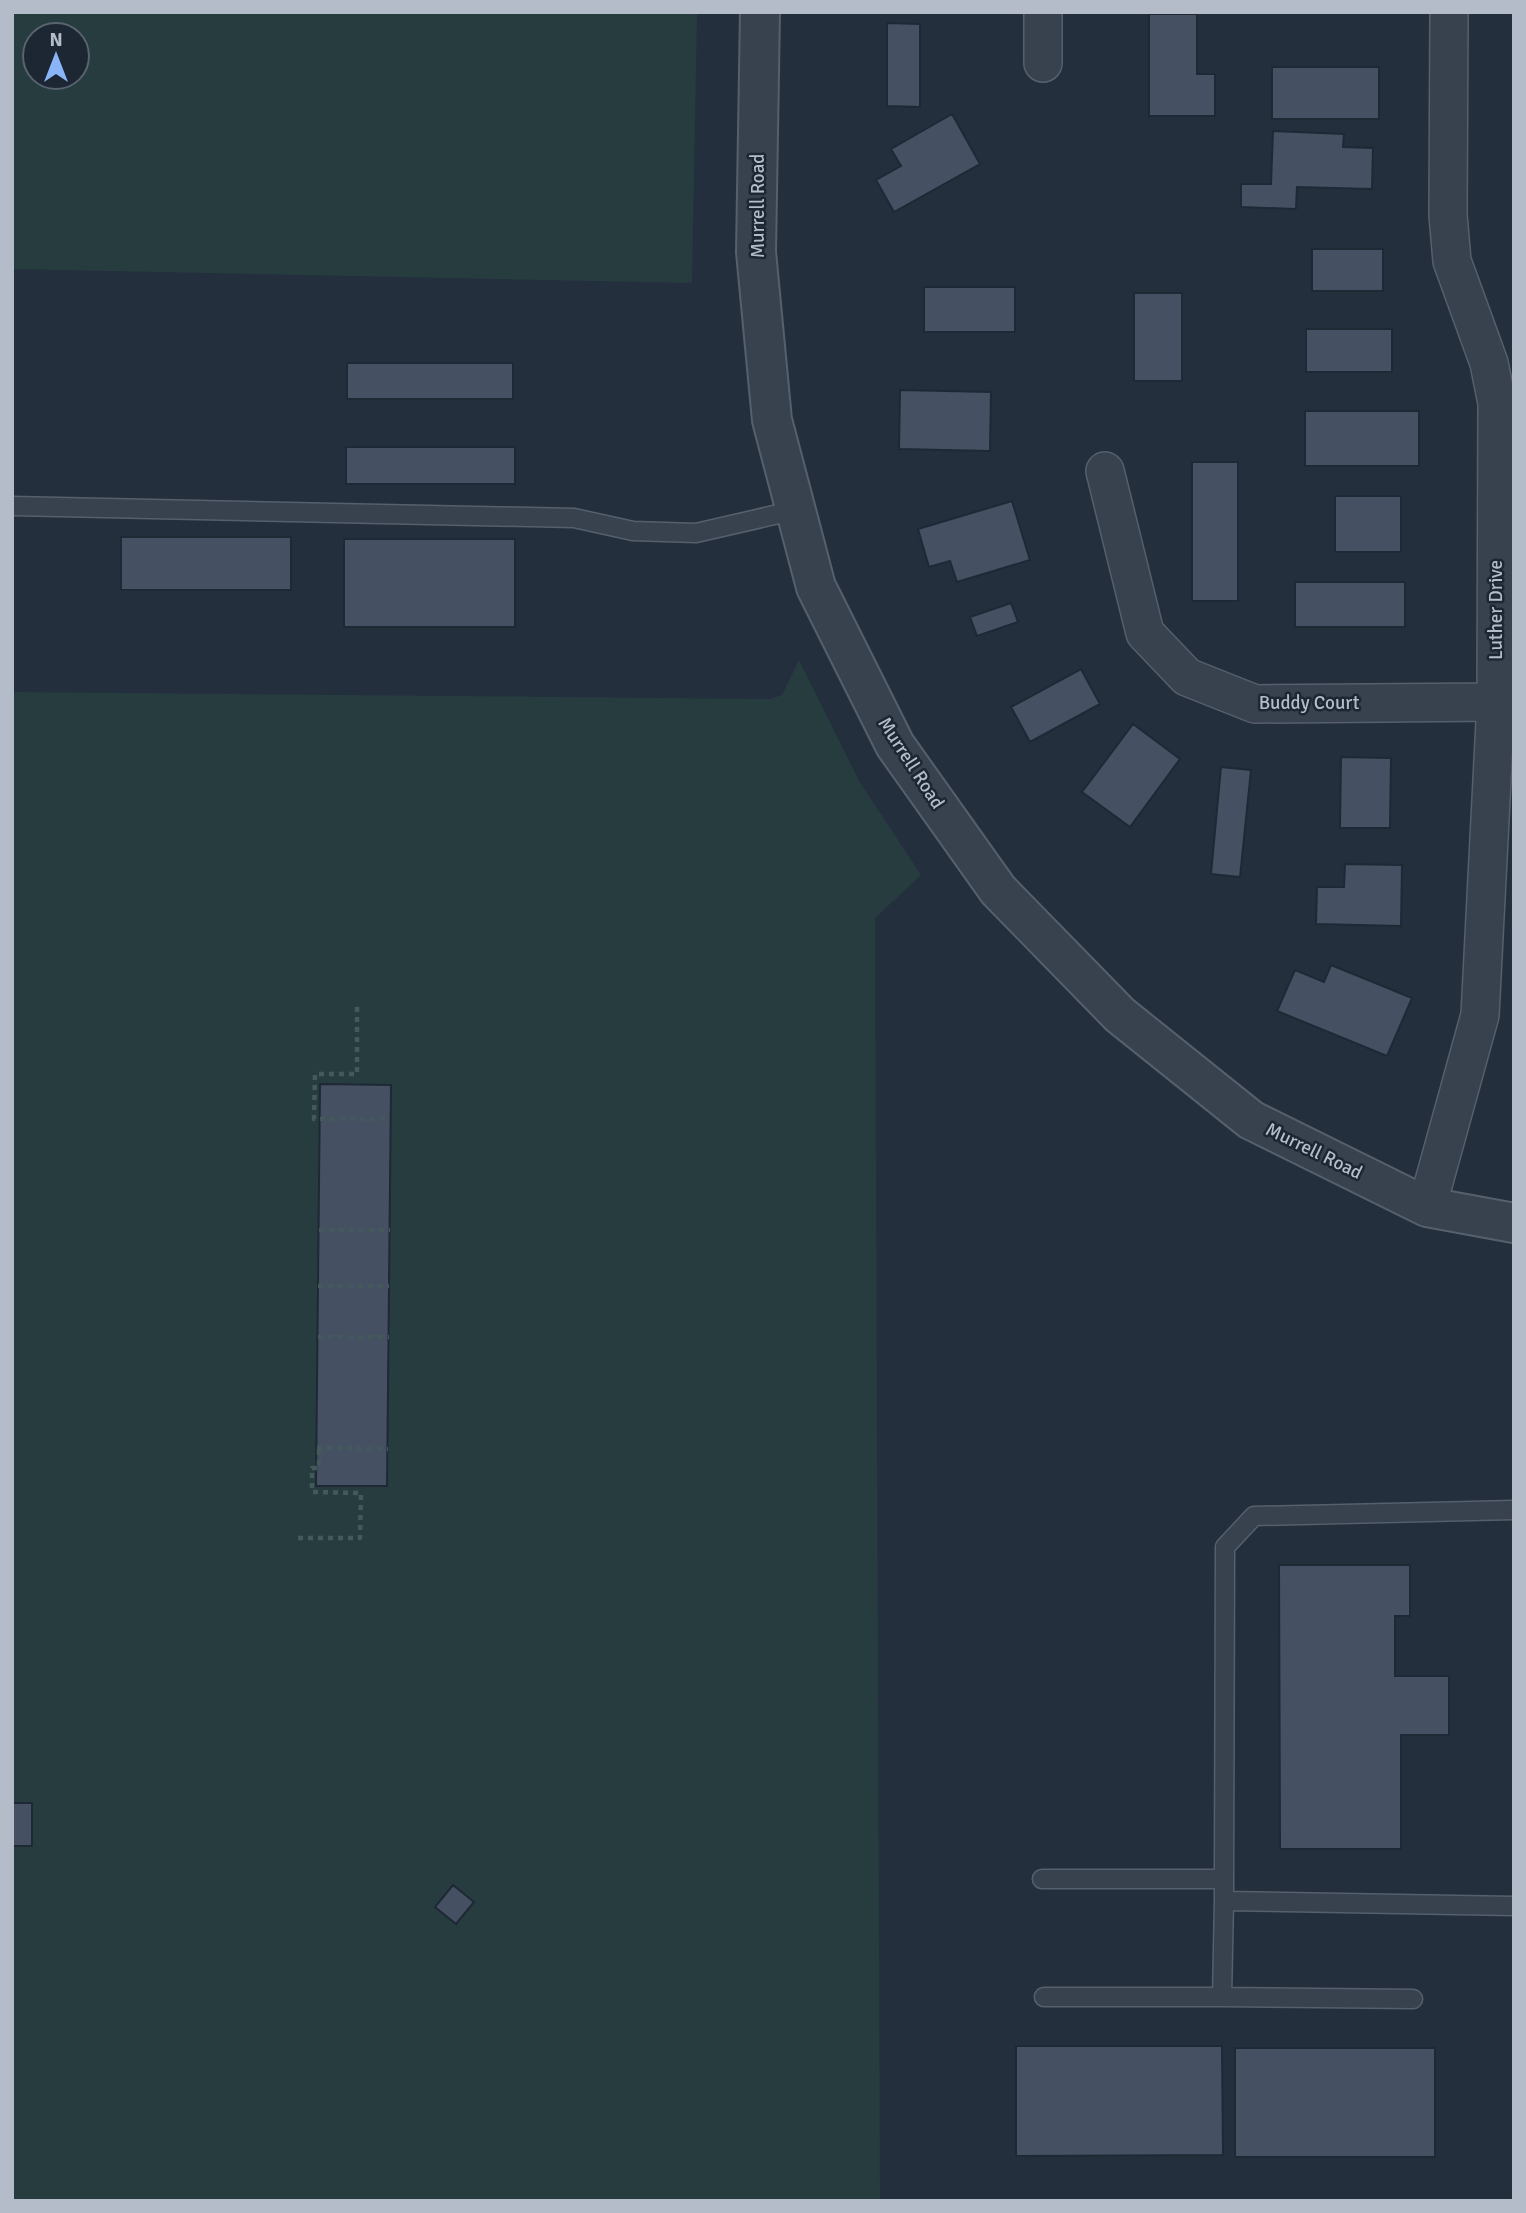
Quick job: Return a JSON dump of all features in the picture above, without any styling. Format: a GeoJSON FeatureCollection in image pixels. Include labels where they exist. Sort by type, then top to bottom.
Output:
{"type":"FeatureCollection","features":[{"type":"Feature","properties":{"kind":"street","name":"Murrell Road"},"geometry":{"type":"LineString","coordinates":[[760,12],[756,252],[772,421],[816,587],[895,745],[998,890],[1120,1015],[1251,1120],[1427,1207],[1514,1223]]}},
{"type":"Feature","properties":{"kind":"street"},"geometry":{"type":"LineString","coordinates":[[1043,12],[1043,63]]}},
{"type":"Feature","properties":{"kind":"street","name":"Luther Drive"},"geometry":{"type":"LineString","coordinates":[[1427,1207],[1480,1015],[1496,702],[1497,403],[1489,363],[1452,261],[1448,215],[1449,12]]}},
{"type":"Feature","properties":{"kind":"street","name":"Buddy Court"},"geometry":{"type":"LineString","coordinates":[[1105,471],[1146,633],[1188,677],[1255,704],[1496,702]]}},
{"type":"Feature","properties":{"kind":"lane"},"geometry":{"type":"LineString","coordinates":[[12,506],[575,518],[633,531],[696,533],[796,510]]}},
{"type":"Feature","properties":{"kind":"lane"},"geometry":{"type":"LineString","coordinates":[[1223,1997],[1225,1547],[1254,1516],[1514,1510]]}},
{"type":"Feature","properties":{"kind":"lane"},"geometry":{"type":"LineString","coordinates":[[1041,1879],[1224,1879]]}},
{"type":"Feature","properties":{"kind":"lane"},"geometry":{"type":"LineString","coordinates":[[1224,1901],[1514,1906]]}},
{"type":"Feature","properties":{"kind":"lane"},"geometry":{"type":"LineString","coordinates":[[1044,1997],[1413,1999]]}},
{"type":"Feature","properties":{"kind":"path"},"geometry":{"type":"LineString","coordinates":[[357,1007],[357,1074],[315,1074],[314,1119],[390,1119]]}},
{"type":"Feature","properties":{"kind":"path"},"geometry":{"type":"LineString","coordinates":[[319,1230],[390,1230]]}},
{"type":"Feature","properties":{"kind":"path"},"geometry":{"type":"LineString","coordinates":[[318,1286],[389,1286]]}},
{"type":"Feature","properties":{"kind":"path"},"geometry":{"type":"LineString","coordinates":[[318,1337],[389,1337]]}},
{"type":"Feature","properties":{"kind":"path"},"geometry":{"type":"LineString","coordinates":[[298,1538],[360,1538],[361,1493],[312,1492],[312,1468],[319,1468],[318,1448],[388,1449]]}},
{"type":"Feature","properties":{"kind":"green space"},"geometry":{"type":"Polygon","coordinates":[[[12,12],[697,12],[692,283],[12,269],[12,12]]]}},
{"type":"Feature","properties":{"kind":"green space"},"geometry":{"type":"Polygon","coordinates":[[[799,660],[859,781],[921,875],[875,918],[880,2201],[12,2201],[12,692],[770,699],[782,695],[799,660]]]}},
{"type":"Feature","properties":{"kind":"building"},"geometry":{"type":"Polygon","coordinates":[[[1149,14],[1197,14],[1197,74],[1215,74],[1215,116],[1149,116],[1149,14]]]}},
{"type":"Feature","properties":{"kind":"building"},"geometry":{"type":"Polygon","coordinates":[[[887,23],[920,24],[920,107],[887,106],[887,23]]]}},
{"type":"Feature","properties":{"kind":"building"},"geometry":{"type":"Polygon","coordinates":[[[1272,67],[1379,67],[1379,119],[1272,119],[1272,67]]]}},
{"type":"Feature","properties":{"kind":"building"},"geometry":{"type":"Polygon","coordinates":[[[952,114],[980,164],[894,212],[876,180],[901,166],[891,149],[952,114]]]}},
{"type":"Feature","properties":{"kind":"building"},"geometry":{"type":"Polygon","coordinates":[[[1273,131],[1344,134],[1343,147],[1373,148],[1372,189],[1297,187],[1296,209],[1241,207],[1241,184],[1271,184],[1273,131]]]}},
{"type":"Feature","properties":{"kind":"building"},"geometry":{"type":"Polygon","coordinates":[[[1312,249],[1383,249],[1383,291],[1312,291],[1312,249]]]}},
{"type":"Feature","properties":{"kind":"building"},"geometry":{"type":"Polygon","coordinates":[[[924,287],[1015,287],[1015,332],[924,332],[924,287]]]}},
{"type":"Feature","properties":{"kind":"building"},"geometry":{"type":"Polygon","coordinates":[[[1134,293],[1182,293],[1182,381],[1134,381],[1134,293]]]}},
{"type":"Feature","properties":{"kind":"building"},"geometry":{"type":"Polygon","coordinates":[[[1306,329],[1392,329],[1392,372],[1306,372],[1306,329]]]}},
{"type":"Feature","properties":{"kind":"building"},"geometry":{"type":"Polygon","coordinates":[[[347,363],[513,363],[513,399],[347,399],[347,363]]]}},
{"type":"Feature","properties":{"kind":"building"},"geometry":{"type":"Polygon","coordinates":[[[900,390],[991,392],[990,451],[899,449],[900,390]]]}},
{"type":"Feature","properties":{"kind":"building"},"geometry":{"type":"Polygon","coordinates":[[[1305,411],[1419,411],[1419,466],[1305,466],[1305,411]]]}},
{"type":"Feature","properties":{"kind":"building"},"geometry":{"type":"Polygon","coordinates":[[[346,447],[515,447],[515,484],[346,484],[346,447]]]}},
{"type":"Feature","properties":{"kind":"building"},"geometry":{"type":"Polygon","coordinates":[[[1192,462],[1238,462],[1238,601],[1192,601],[1192,462]]]}},
{"type":"Feature","properties":{"kind":"building"},"geometry":{"type":"Polygon","coordinates":[[[1335,496],[1401,496],[1401,552],[1335,552],[1335,496]]]}},
{"type":"Feature","properties":{"kind":"building"},"geometry":{"type":"Polygon","coordinates":[[[1012,501],[1030,560],[957,582],[950,561],[929,567],[918,529],[1012,501]]]}},
{"type":"Feature","properties":{"kind":"building"},"geometry":{"type":"Polygon","coordinates":[[[121,537],[291,537],[291,590],[121,590],[121,537]]]}},
{"type":"Feature","properties":{"kind":"building"},"geometry":{"type":"Polygon","coordinates":[[[344,539],[515,539],[515,627],[344,627],[344,539]]]}},
{"type":"Feature","properties":{"kind":"building"},"geometry":{"type":"Polygon","coordinates":[[[1295,582],[1405,582],[1405,627],[1295,627],[1295,582]]]}},
{"type":"Feature","properties":{"kind":"building"},"geometry":{"type":"Polygon","coordinates":[[[1011,603],[1018,622],[977,636],[970,617],[1011,603]]]}},
{"type":"Feature","properties":{"kind":"building"},"geometry":{"type":"Polygon","coordinates":[[[1081,669],[1100,704],[1030,742],[1011,707],[1081,669]]]}},
{"type":"Feature","properties":{"kind":"building"},"geometry":{"type":"Polygon","coordinates":[[[1133,724],[1180,759],[1130,827],[1082,792],[1133,724]]]}},
{"type":"Feature","properties":{"kind":"building"},"geometry":{"type":"Polygon","coordinates":[[[1341,757],[1391,758],[1390,828],[1340,828],[1341,757]]]}},
{"type":"Feature","properties":{"kind":"building"},"geometry":{"type":"Polygon","coordinates":[[[1221,767],[1251,770],[1240,877],[1211,874],[1221,767]]]}},
{"type":"Feature","properties":{"kind":"building"},"geometry":{"type":"Polygon","coordinates":[[[1345,864],[1402,865],[1401,926],[1316,924],[1317,887],[1344,887],[1345,864]]]}},
{"type":"Feature","properties":{"kind":"building"},"geometry":{"type":"Polygon","coordinates":[[[1331,965],[1412,998],[1387,1056],[1277,1011],[1295,970],[1324,982],[1331,965]]]}},
{"type":"Feature","properties":{"kind":"building"},"geometry":{"type":"Polygon","coordinates":[[[320,1084],[391,1085],[387,1486],[316,1486],[320,1084]]]}},
{"type":"Feature","properties":{"kind":"building"},"geometry":{"type":"Polygon","coordinates":[[[1279,1565],[1410,1565],[1410,1616],[1395,1616],[1395,1676],[1449,1676],[1449,1735],[1401,1735],[1401,1849],[1280,1849],[1279,1565]]]}},
{"type":"Feature","properties":{"kind":"building"},"geometry":{"type":"Polygon","coordinates":[[[12,1803],[32,1803],[32,1846],[12,1846],[12,1803]]]}},
{"type":"Feature","properties":{"kind":"building"},"geometry":{"type":"Polygon","coordinates":[[[453,1885],[474,1902],[456,1924],[435,1907],[453,1885]]]}},
{"type":"Feature","properties":{"kind":"building"},"geometry":{"type":"Polygon","coordinates":[[[1016,2046],[1222,2046],[1223,2155],[1016,2156],[1016,2046]]]}},
{"type":"Feature","properties":{"kind":"building"},"geometry":{"type":"Polygon","coordinates":[[[1235,2048],[1435,2048],[1435,2157],[1235,2157],[1235,2048]]]}}]}
